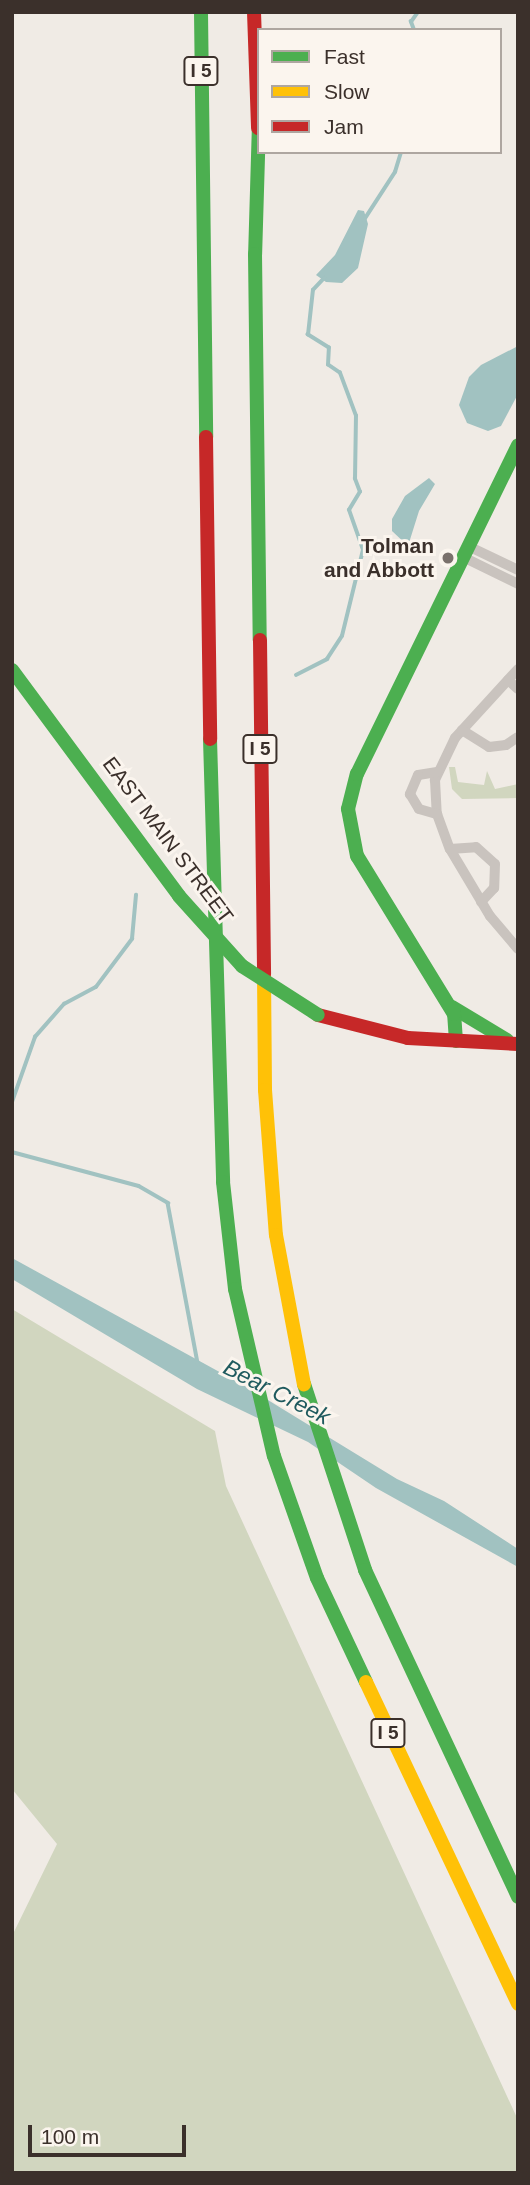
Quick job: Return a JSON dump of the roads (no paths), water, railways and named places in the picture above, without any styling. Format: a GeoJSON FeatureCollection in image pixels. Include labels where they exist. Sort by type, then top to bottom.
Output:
{"type":"FeatureCollection","features":[{"type":"Feature","properties":{"kind":"main road"},"geometry":{"type":"LineString","coordinates":[[195,12],[202,130]]}},
{"type":"Feature","properties":{"kind":"main road","name":"I 5"},"geometry":{"type":"LineString","coordinates":[[201,12],[215,1033],[227,1226],[249,1360],[274,1456],[344,1639],[518,2004]]}},
{"type":"Feature","properties":{"kind":"main road","name":"I 5"},"geometry":{"type":"LineString","coordinates":[[254,12],[257,80]]}},
{"type":"Feature","properties":{"kind":"main road","name":"I 5"},"geometry":{"type":"LineString","coordinates":[[258,154],[255,254],[265,1090],[274,1223],[299,1368],[338,1498],[370,1582],[518,1898]]}},
{"type":"Feature","properties":{"kind":"main road"},"geometry":{"type":"LineString","coordinates":[[456,1041],[458,1023],[357,856],[348,809],[357,774],[518,445]]}},
{"type":"Feature","properties":{"kind":"main road","name":"EAST MAIN STREET"},"geometry":{"type":"LineString","coordinates":[[12,670],[58,727],[179,896],[242,966],[318,1015],[378,1034],[516,1044]]}},
{"type":"Feature","properties":{"kind":"main road"},"geometry":{"type":"LineString","coordinates":[[446,1001],[477,1025],[516,1044]]}},
{"type":"Feature","properties":{"kind":"street"},"geometry":{"type":"LineString","coordinates":[[466,552],[518,570]]}},
{"type":"Feature","properties":{"kind":"street"},"geometry":{"type":"LineString","coordinates":[[466,552],[518,584]]}},
{"type":"Feature","properties":{"kind":"street"},"geometry":{"type":"LineString","coordinates":[[518,669],[461,730],[437,772],[437,814],[450,849],[481,902],[518,949]]}},
{"type":"Feature","properties":{"kind":"street"},"geometry":{"type":"LineString","coordinates":[[508,680],[518,690]]}},
{"type":"Feature","properties":{"kind":"street"},"geometry":{"type":"LineString","coordinates":[[461,730],[489,747],[506,745],[518,737]]}},
{"type":"Feature","properties":{"kind":"street"},"geometry":{"type":"LineString","coordinates":[[437,772],[418,775],[410,794],[419,809],[437,814]]}},
{"type":"Feature","properties":{"kind":"street"},"geometry":{"type":"LineString","coordinates":[[450,849],[476,847],[495,864],[494,888],[481,902]]}},
{"type":"Feature","properties":{"kind":"water"},"geometry":{"type":"Polygon","coordinates":[[[358,210],[364,211],[368,224],[358,268],[342,283],[326,282],[316,275],[335,255],[358,210]]]}},
{"type":"Feature","properties":{"kind":"water"},"geometry":{"type":"Polygon","coordinates":[[[518,346],[518,394],[501,426],[488,431],[467,423],[459,405],[469,377],[481,365],[518,346]]]}},
{"type":"Feature","properties":{"kind":"water"},"geometry":{"type":"Polygon","coordinates":[[[429,478],[435,484],[419,511],[408,546],[392,531],[392,519],[405,496],[429,478]]]}},
{"type":"Feature","properties":{"kind":"water"},"geometry":{"type":"Polygon","coordinates":[[[12,1258],[245,1386],[397,1479],[444,1501],[518,1549],[518,1567],[376,1488],[308,1442],[197,1389],[12,1279],[12,1258]]]}},
{"type":"Feature","properties":{"kind":"waterway"},"geometry":{"type":"LineString","coordinates":[[413,28],[411,22],[418,12]]}},
{"type":"Feature","properties":{"kind":"waterway"},"geometry":{"type":"LineString","coordinates":[[364,220],[395,172],[400,154]]}},
{"type":"Feature","properties":{"kind":"waterway"},"geometry":{"type":"LineString","coordinates":[[296,675],[327,659],[342,636],[363,550],[349,510],[360,492],[355,479],[356,416],[340,373],[328,365],[329,348],[308,335],[313,290],[324,278]]}},
{"type":"Feature","properties":{"kind":"waterway"},"geometry":{"type":"LineString","coordinates":[[12,1102],[35,1037],[64,1004],[96,987],[132,939],[136,895]]}},
{"type":"Feature","properties":{"kind":"waterway"},"geometry":{"type":"LineString","coordinates":[[12,1152],[139,1186],[168,1203],[198,1364]]}},
{"type":"Feature","properties":{"kind":"place","name":"Tolman and Abbott"},"geometry":{"type":"Point","coordinates":[448,558]}},
{"type":"Feature","properties":{"kind":"water label","name":"Bear Creek"},"geometry":{"type":"Point","coordinates":[277,1392]}}]}
